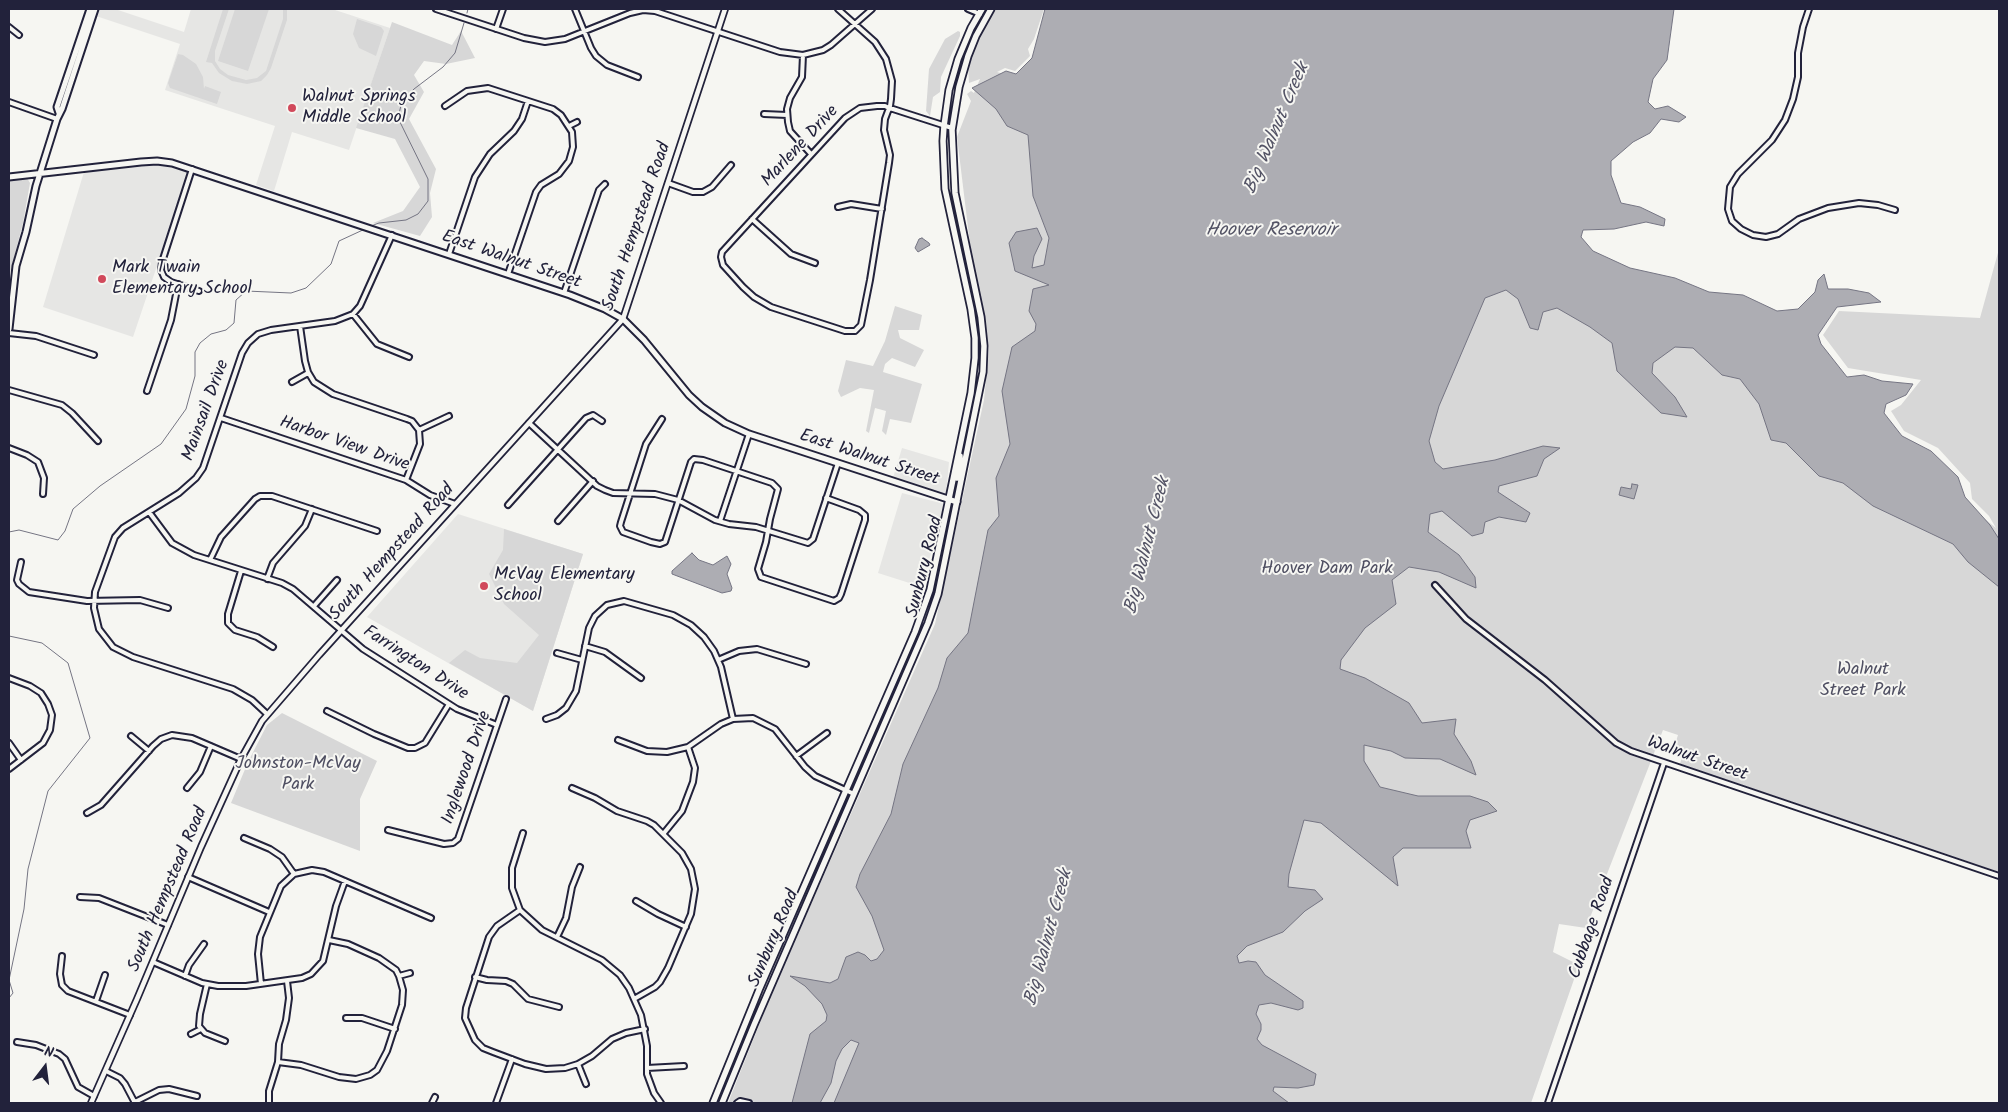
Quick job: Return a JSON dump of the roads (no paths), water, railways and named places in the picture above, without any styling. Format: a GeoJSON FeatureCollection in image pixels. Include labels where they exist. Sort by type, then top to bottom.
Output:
{"type":"FeatureCollection","features":[{"type":"Feature","properties":{"kind":"main road"},"geometry":{"type":"LineString","coordinates":[[9,329],[16,266],[39,174],[62,109],[90,9]]}},
{"type":"Feature","properties":{"kind":"main road"},"geometry":{"type":"LineString","coordinates":[[71,74],[95,9]]}},
{"type":"Feature","properties":{"kind":"main road","name":"Sunbury Road"},"geometry":{"type":"LineString","coordinates":[[722,1103],[928,623],[941,578],[980,390],[984,346],[981,317],[955,193],[952,168],[952,128],[959,87],[968,56],[991,9]]}},
{"type":"Feature","properties":{"kind":"main road","name":"Sunbury Road"},"geometry":{"type":"LineString","coordinates":[[713,1103],[759,990],[847,791],[925,606],[950,500],[973,378],[975,338],[971,309],[945,189],[944,126],[958,59],[970,28],[980,11]]}},
{"type":"Feature","properties":{"kind":"main road","name":"East Walnut Street"},"geometry":{"type":"LineString","coordinates":[[9,177],[151,161],[172,163],[564,293],[605,309],[623,319],[634,328],[689,395],[725,423],[748,434],[957,502]]}},
{"type":"Feature","properties":{"kind":"main road"},"geometry":{"type":"LineString","coordinates":[[957,502],[954,496],[960,463],[959,450]]}},
{"type":"Feature","properties":{"kind":"main road"},"geometry":{"type":"LineString","coordinates":[[941,578],[940,558],[951,506],[950,500]]}},
{"type":"Feature","properties":{"kind":"main road"},"geometry":{"type":"LineString","coordinates":[[854,794],[853,788],[862,767],[866,745]]}},
{"type":"Feature","properties":{"kind":"main road"},"geometry":{"type":"LineString","coordinates":[[835,836],[839,815],[847,797],[847,791]]}},
{"type":"Feature","properties":{"kind":"main road"},"geometry":{"type":"LineString","coordinates":[[718,1103],[722,1082]]}},
{"type":"Feature","properties":{"kind":"street"},"geometry":{"type":"LineString","coordinates":[[436,9],[534,41],[546,42],[556,42],[630,13],[643,10],[661,12],[780,52],[803,55],[823,50],[831,45],[872,9]]}},
{"type":"Feature","properties":{"kind":"street"},"geometry":{"type":"LineString","coordinates":[[496,29],[503,9]]}},
{"type":"Feature","properties":{"kind":"street"},"geometry":{"type":"LineString","coordinates":[[575,9],[591,48],[601,61],[638,77]]}},
{"type":"Feature","properties":{"kind":"street","name":"South Hempstead Road"},"geometry":{"type":"LineString","coordinates":[[91,1103],[188,877],[252,736],[267,714],[623,319],[725,9]]}},
{"type":"Feature","properties":{"kind":"street"},"geometry":{"type":"LineString","coordinates":[[838,9],[876,42],[886,59],[892,81],[884,130],[890,155],[882,209],[851,204],[838,207]]}},
{"type":"Feature","properties":{"kind":"street"},"geometry":{"type":"LineString","coordinates":[[968,9],[980,11],[986,17]]}},
{"type":"Feature","properties":{"kind":"street"},"geometry":{"type":"LineString","coordinates":[[1809,9],[1802,27],[1798,52],[1798,77],[1793,99],[1785,120],[1772,140],[1738,174],[1730,187],[1728,209],[1732,221],[1741,229],[1753,235],[1766,237],[1778,234],[1799,219],[1828,208],[1860,203],[1878,205],[1895,210]]}},
{"type":"Feature","properties":{"kind":"street"},"geometry":{"type":"LineString","coordinates":[[9,27],[20,35]]}},
{"type":"Feature","properties":{"kind":"street"},"geometry":{"type":"LineString","coordinates":[[803,55],[802,77],[790,98],[787,115],[790,131],[811,154]]}},
{"type":"Feature","properties":{"kind":"street"},"geometry":{"type":"LineString","coordinates":[[445,106],[467,91],[481,88],[495,90],[553,109],[569,126],[573,147],[569,161],[559,174],[541,185],[536,192],[508,274]]}},
{"type":"Feature","properties":{"kind":"street"},"geometry":{"type":"LineString","coordinates":[[449,254],[476,177],[490,154],[514,131],[522,119],[528,101]]}},
{"type":"Feature","properties":{"kind":"street"},"geometry":{"type":"LineString","coordinates":[[9,102],[58,116]]}},
{"type":"Feature","properties":{"kind":"street","name":"Marlene Drive"},"geometry":{"type":"LineString","coordinates":[[882,209],[861,325],[855,331],[845,331],[771,306],[754,298],[723,265],[721,257],[725,248],[852,112],[869,106],[889,108],[952,128]]}},
{"type":"Feature","properties":{"kind":"street"},"geometry":{"type":"LineString","coordinates":[[764,114],[787,115]]}},
{"type":"Feature","properties":{"kind":"street"},"geometry":{"type":"LineString","coordinates":[[569,126],[577,122]]}},
{"type":"Feature","properties":{"kind":"street"},"geometry":{"type":"LineString","coordinates":[[668,184],[693,192],[703,192],[712,187],[731,164]]}},
{"type":"Feature","properties":{"kind":"street"},"geometry":{"type":"LineString","coordinates":[[192,169],[161,270],[164,277],[178,284],[199,290]]}},
{"type":"Feature","properties":{"kind":"street"},"geometry":{"type":"LineString","coordinates":[[564,293],[600,190],[605,184]]}},
{"type":"Feature","properties":{"kind":"street"},"geometry":{"type":"LineString","coordinates":[[752,219],[791,254],[815,262]]}},
{"type":"Feature","properties":{"kind":"street"},"geometry":{"type":"LineString","coordinates":[[392,235],[366,294],[360,306],[353,314],[377,344],[409,356]]}},
{"type":"Feature","properties":{"kind":"street"},"geometry":{"type":"LineString","coordinates":[[147,392],[171,320],[178,284]]}},
{"type":"Feature","properties":{"kind":"street","name":"Mainsail Drive"},"geometry":{"type":"LineString","coordinates":[[267,714],[252,700],[233,689],[133,657],[114,647],[99,629],[94,602],[114,537],[123,528],[179,493],[196,478],[206,462],[242,353],[248,343],[258,334],[265,332],[335,321],[353,314]]}},
{"type":"Feature","properties":{"kind":"street"},"geometry":{"type":"LineString","coordinates":[[300,326],[308,373],[314,382],[333,394],[407,418],[419,430],[420,444],[406,480]]}},
{"type":"Feature","properties":{"kind":"street"},"geometry":{"type":"LineString","coordinates":[[9,333],[36,336],[94,355]]}},
{"type":"Feature","properties":{"kind":"street"},"geometry":{"type":"LineString","coordinates":[[292,382],[308,373]]}},
{"type":"Feature","properties":{"kind":"street"},"geometry":{"type":"LineString","coordinates":[[9,390],[62,406],[72,413],[98,441]]}},
{"type":"Feature","properties":{"kind":"street"},"geometry":{"type":"LineString","coordinates":[[508,505],[588,416],[595,415],[602,421]]}},
{"type":"Feature","properties":{"kind":"street"},"geometry":{"type":"LineString","coordinates":[[419,430],[450,416]]}},
{"type":"Feature","properties":{"kind":"street","name":"Harbor View Drive"},"geometry":{"type":"LineString","coordinates":[[221,418],[406,480],[430,494],[455,504]]}},
{"type":"Feature","properties":{"kind":"street"},"geometry":{"type":"LineString","coordinates":[[662,419],[646,444],[621,522],[621,529],[626,534],[660,544],[667,540],[691,462],[699,458],[776,485],[778,493],[758,574],[764,579],[831,601],[836,600],[841,594],[865,515],[860,510],[826,498]]}},
{"type":"Feature","properties":{"kind":"street"},"geometry":{"type":"LineString","coordinates":[[529,424],[605,490],[613,493],[655,494],[678,500],[705,516],[720,521],[768,530],[810,543],[814,539],[838,463]]}},
{"type":"Feature","properties":{"kind":"street"},"geometry":{"type":"LineString","coordinates":[[720,521],[748,434]]}},
{"type":"Feature","properties":{"kind":"street"},"geometry":{"type":"LineString","coordinates":[[9,448],[27,455],[38,462],[44,478],[43,494]]}},
{"type":"Feature","properties":{"kind":"street"},"geometry":{"type":"LineString","coordinates":[[558,521],[593,481]]}},
{"type":"Feature","properties":{"kind":"street"},"geometry":{"type":"LineString","coordinates":[[210,560],[221,537],[255,498],[260,496],[272,496],[377,531]]}},
{"type":"Feature","properties":{"kind":"street"},"geometry":{"type":"LineString","coordinates":[[267,579],[273,564],[305,526],[312,509]]}},
{"type":"Feature","properties":{"kind":"street","name":"Farrington Drive"},"geometry":{"type":"LineString","coordinates":[[150,512],[172,543],[194,555],[293,589],[363,649],[450,704],[475,718],[497,725]]}},
{"type":"Feature","properties":{"kind":"street"},"geometry":{"type":"LineString","coordinates":[[21,562],[17,588],[29,592],[94,602],[140,600],[168,608]]}},
{"type":"Feature","properties":{"kind":"street"},"geometry":{"type":"LineString","coordinates":[[241,570],[228,614],[228,624],[235,630],[258,637],[273,648]]}},
{"type":"Feature","properties":{"kind":"street"},"geometry":{"type":"LineString","coordinates":[[314,606],[337,580]]}},
{"type":"Feature","properties":{"kind":"street","name":"Walnut Street"},"geometry":{"type":"LineString","coordinates":[[1435,585],[1466,619],[1545,680],[1616,743],[1636,753],[1664,763],[1999,876]]}},
{"type":"Feature","properties":{"kind":"street"},"geometry":{"type":"LineString","coordinates":[[609,598],[611,603]]}},
{"type":"Feature","properties":{"kind":"street"},"geometry":{"type":"LineString","coordinates":[[546,719],[557,715],[566,708],[576,691],[585,646],[595,616],[600,609],[611,603],[629,601],[679,618],[704,637],[718,660],[733,719]]}},
{"type":"Feature","properties":{"kind":"street"},"geometry":{"type":"LineString","coordinates":[[585,646],[605,652],[641,678]]}},
{"type":"Feature","properties":{"kind":"street"},"geometry":{"type":"LineString","coordinates":[[718,660],[739,651],[757,649],[806,664]]}},
{"type":"Feature","properties":{"kind":"street"},"geometry":{"type":"LineString","coordinates":[[557,653],[582,660]]}},
{"type":"Feature","properties":{"kind":"street"},"geometry":{"type":"LineString","coordinates":[[9,678],[30,686],[40,693],[48,704],[52,715],[50,730],[43,743],[9,769]]}},
{"type":"Feature","properties":{"kind":"street","name":"Inglewood Drive"},"geometry":{"type":"LineString","coordinates":[[388,830],[442,843],[453,843],[461,833],[506,699]]}},
{"type":"Feature","properties":{"kind":"street"},"geometry":{"type":"LineString","coordinates":[[328,711],[374,734],[408,748],[415,748],[425,743],[450,704]]}},
{"type":"Feature","properties":{"kind":"street"},"geometry":{"type":"LineString","coordinates":[[618,740],[635,748],[659,753],[688,747],[721,724],[733,719],[753,718],[769,724],[781,735],[796,756],[815,776],[854,794]]}},
{"type":"Feature","properties":{"kind":"street"},"geometry":{"type":"LineString","coordinates":[[796,756],[827,733]]}},
{"type":"Feature","properties":{"kind":"street"},"geometry":{"type":"LineString","coordinates":[[87,813],[101,805],[161,739],[172,735],[192,738],[241,759]]}},
{"type":"Feature","properties":{"kind":"street"},"geometry":{"type":"LineString","coordinates":[[131,736],[149,751]]}},
{"type":"Feature","properties":{"kind":"street"},"geometry":{"type":"LineString","coordinates":[[9,743],[21,760]]}},
{"type":"Feature","properties":{"kind":"street"},"geometry":{"type":"LineString","coordinates":[[187,788],[200,772],[211,746]]}},
{"type":"Feature","properties":{"kind":"street"},"geometry":{"type":"LineString","coordinates":[[664,833],[682,811],[693,782],[695,768],[688,747]]}},
{"type":"Feature","properties":{"kind":"street","name":"Cubbage Road"},"geometry":{"type":"LineString","coordinates":[[1548,1103],[1664,763]]}},
{"type":"Feature","properties":{"kind":"street"},"geometry":{"type":"LineString","coordinates":[[572,788],[617,811],[648,821],[664,833],[687,861],[693,878],[695,889],[694,902],[686,927],[660,982],[655,987],[634,998]]}},
{"type":"Feature","properties":{"kind":"street"},"geometry":{"type":"LineString","coordinates":[[523,833],[512,868],[512,888],[520,910],[542,930],[602,960],[620,975],[634,998],[645,1029],[649,1083],[661,1103]]}},
{"type":"Feature","properties":{"kind":"street"},"geometry":{"type":"LineString","coordinates":[[244,838],[270,849],[282,857],[294,874]]}},
{"type":"Feature","properties":{"kind":"street"},"geometry":{"type":"LineString","coordinates":[[557,937],[566,918],[572,887],[580,867]]}},
{"type":"Feature","properties":{"kind":"street"},"geometry":{"type":"LineString","coordinates":[[260,984],[258,965],[259,945],[269,912],[281,886],[294,874],[312,870],[324,872],[431,918]]}},
{"type":"Feature","properties":{"kind":"street"},"geometry":{"type":"LineString","coordinates":[[188,877],[269,912]]}},
{"type":"Feature","properties":{"kind":"street"},"geometry":{"type":"LineString","coordinates":[[152,962],[207,984],[229,987],[302,978],[318,968],[323,961],[336,906],[345,881]]}},
{"type":"Feature","properties":{"kind":"street"},"geometry":{"type":"LineString","coordinates":[[80,897],[99,898],[168,925]]}},
{"type":"Feature","properties":{"kind":"street"},"geometry":{"type":"LineString","coordinates":[[636,901],[686,927]]}},
{"type":"Feature","properties":{"kind":"street"},"geometry":{"type":"LineString","coordinates":[[520,910],[497,926],[489,936],[466,1008],[465,1018],[470,1031],[483,1048],[546,1069],[565,1068],[578,1064],[592,1056],[612,1039],[626,1033],[645,1029]]}},
{"type":"Feature","properties":{"kind":"street"},"geometry":{"type":"LineString","coordinates":[[278,1062],[301,1065],[347,1079],[363,1078],[377,1070],[381,1064],[402,1005],[403,990],[400,976],[392,966],[380,958],[348,944],[329,940]]}},
{"type":"Feature","properties":{"kind":"street"},"geometry":{"type":"LineString","coordinates":[[185,976],[189,966],[204,944]]}},
{"type":"Feature","properties":{"kind":"street"},"geometry":{"type":"LineString","coordinates":[[62,956],[60,974],[64,988],[72,994],[96,1001],[130,1015]]}},
{"type":"Feature","properties":{"kind":"street"},"geometry":{"type":"LineString","coordinates":[[400,976],[410,973]]}},
{"type":"Feature","properties":{"kind":"street"},"geometry":{"type":"LineString","coordinates":[[96,1001],[105,976]]}},
{"type":"Feature","properties":{"kind":"street"},"geometry":{"type":"LineString","coordinates":[[476,977],[487,980],[506,981],[513,984],[528,999],[559,1007]]}},
{"type":"Feature","properties":{"kind":"street"},"geometry":{"type":"LineString","coordinates":[[269,1103],[269,1091],[278,1062],[279,1044],[286,1020],[289,998],[287,981]]}},
{"type":"Feature","properties":{"kind":"street"},"geometry":{"type":"LineString","coordinates":[[207,984],[199,1018],[201,1029],[205,1033],[225,1041]]}},
{"type":"Feature","properties":{"kind":"street"},"geometry":{"type":"LineString","coordinates":[[346,1018],[362,1018],[394,1029]]}},
{"type":"Feature","properties":{"kind":"street"},"geometry":{"type":"LineString","coordinates":[[191,1034],[201,1029]]}},
{"type":"Feature","properties":{"kind":"street"},"geometry":{"type":"LineString","coordinates":[[17,1042],[36,1045],[59,1054],[65,1059],[78,1087],[94,1096]]}},
{"type":"Feature","properties":{"kind":"street"},"geometry":{"type":"LineString","coordinates":[[496,1103],[512,1059]]}},
{"type":"Feature","properties":{"kind":"street"},"geometry":{"type":"LineString","coordinates":[[578,1064],[586,1084]]}},
{"type":"Feature","properties":{"kind":"street"},"geometry":{"type":"LineString","coordinates":[[647,1068],[684,1066]]}},
{"type":"Feature","properties":{"kind":"street"},"geometry":{"type":"LineString","coordinates":[[106,1071],[120,1078],[135,1102],[159,1090],[169,1089],[197,1096]]}},
{"type":"Feature","properties":{"kind":"street"},"geometry":{"type":"LineString","coordinates":[[432,1103],[435,1096]]}},
{"type":"Feature","properties":{"kind":"street"},"geometry":{"type":"LineString","coordinates":[[737,1103],[740,1101],[749,1103]]}},
{"type":"Feature","properties":{"kind":"water","name":"Hoover Reservoir"},"geometry":{"type":"Polygon","coordinates":[[[1045,9],[1674,9],[1667,60],[1653,79],[1648,102],[1655,109],[1668,106],[1686,117],[1679,122],[1661,119],[1650,133],[1633,142],[1611,161],[1611,175],[1621,203],[1640,207],[1665,219],[1664,226],[1646,222],[1614,229],[1583,230],[1581,237],[1593,251],[1630,268],[1675,278],[1709,292],[1743,295],[1777,311],[1798,309],[1815,292],[1818,280],[1824,274],[1828,289],[1848,289],[1869,293],[1881,302],[1837,307],[1818,335],[1821,344],[1847,377],[1864,375],[1882,381],[1913,384],[1906,395],[1886,404],[1884,413],[1902,436],[1931,451],[1958,477],[1965,497],[1990,525],[1999,539],[1999,587],[1968,562],[1953,544],[1873,506],[1843,483],[1819,476],[1786,443],[1771,440],[1759,404],[1740,379],[1722,375],[1693,348],[1675,347],[1653,363],[1652,373],[1675,397],[1687,417],[1661,413],[1617,371],[1612,343],[1590,327],[1557,308],[1543,312],[1538,330],[1530,328],[1518,299],[1506,290],[1485,298],[1439,406],[1429,441],[1435,462],[1443,469],[1495,460],[1543,446],[1560,448],[1544,459],[1537,476],[1499,486],[1498,492],[1530,513],[1526,522],[1499,517],[1485,522],[1483,533],[1472,536],[1442,511],[1430,514],[1428,532],[1459,555],[1475,577],[1476,588],[1439,572],[1409,567],[1392,580],[1396,604],[1365,628],[1341,660],[1340,669],[1365,678],[1409,703],[1422,723],[1456,719],[1454,734],[1471,761],[1476,775],[1440,759],[1405,758],[1391,751],[1364,745],[1364,761],[1380,787],[1418,796],[1470,796],[1488,802],[1497,811],[1470,820],[1466,831],[1471,848],[1403,848],[1393,857],[1398,886],[1321,823],[1304,820],[1289,874],[1288,887],[1315,890],[1323,899],[1305,911],[1283,932],[1247,946],[1237,956],[1239,963],[1256,962],[1265,975],[1303,1001],[1303,1008],[1298,1010],[1271,1003],[1259,1005],[1256,1014],[1261,1024],[1261,1030],[1257,1039],[1262,1045],[1316,1074],[1314,1085],[1298,1088],[1274,1087],[1273,1091],[1289,1103],[834,1103],[859,1043],[851,1040],[842,1049],[836,1061],[831,1083],[820,1103],[792,1103],[810,1034],[826,1021],[827,1015],[822,1004],[805,986],[790,976],[830,983],[838,979],[846,957],[858,952],[865,955],[871,961],[877,959],[884,950],[872,916],[856,887],[860,874],[891,814],[903,764],[938,688],[947,658],[968,633],[988,530],[999,516],[996,478],[1010,444],[1002,391],[1012,347],[1035,331],[1036,324],[1029,311],[1033,289],[1049,285],[1015,271],[1009,243],[1016,232],[1037,228],[1042,239],[1034,256],[1032,268],[1044,265],[1049,238],[1033,196],[1028,135],[1007,126],[996,109],[972,88],[1006,71],[1016,74],[1032,58],[1045,9]]]}},
{"type":"Feature","properties":{"kind":"water"},"geometry":{"type":"Polygon","coordinates":[[[922,238],[930,245],[918,252],[915,248],[919,239],[922,238]]]}},
{"type":"Feature","properties":{"kind":"water"},"geometry":{"type":"Polygon","coordinates":[[[1632,484],[1638,485],[1634,499],[1619,495],[1621,487],[1631,489],[1632,484]]]}},
{"type":"Feature","properties":{"kind":"water"},"geometry":{"type":"Polygon","coordinates":[[[692,553],[699,560],[713,565],[727,556],[731,564],[727,574],[732,588],[731,591],[722,593],[672,574],[672,571],[692,553]]]}},
{"type":"Feature","properties":{"kind":"waterway"},"geometry":{"type":"LineString","coordinates":[[467,13],[468,9]]}},
{"type":"Feature","properties":{"kind":"waterway"},"geometry":{"type":"LineString","coordinates":[[371,226],[379,223],[406,220],[418,214],[428,201],[428,179],[398,118],[402,101],[414,89],[443,67],[455,53],[464,23]]}},
{"type":"Feature","properties":{"kind":"waterway"},"geometry":{"type":"LineString","coordinates":[[9,532],[19,530],[58,540],[65,531],[73,509],[100,486],[161,444],[186,409],[195,376],[195,352],[200,343],[211,334],[226,330],[234,323],[236,300],[246,291],[291,293],[306,288],[331,264],[339,241],[365,229]]}},
{"type":"Feature","properties":{"kind":"waterway"},"geometry":{"type":"LineString","coordinates":[[9,636],[42,643],[68,663],[90,738],[48,791],[28,869],[24,909],[9,980],[13,993],[9,998]]}},
{"type":"Feature","properties":{"kind":"place","name":"Walnut Springs Middle School"},"geometry":{"type":"Point","coordinates":[292,108]}},
{"type":"Feature","properties":{"kind":"place","name":"Mark Twain Elementary School"},"geometry":{"type":"Point","coordinates":[102,279]}},
{"type":"Feature","properties":{"kind":"place","name":"McVay Elementary School"},"geometry":{"type":"Point","coordinates":[484,586]}},
{"type":"Feature","properties":{"kind":"water label","name":"Big Walnut Creek"},"geometry":{"type":"Point","coordinates":[1278,129]}},
{"type":"Feature","properties":{"kind":"water label","name":"Big Walnut Creek"},"geometry":{"type":"Point","coordinates":[1149,546]}},
{"type":"Feature","properties":{"kind":"water label","name":"Big Walnut Creek"},"geometry":{"type":"Point","coordinates":[1050,938]}},
{"type":"Feature","properties":{"kind":"park label","name":"Hoover Dam Park"},"geometry":{"type":"Point","coordinates":[1327,570]}},
{"type":"Feature","properties":{"kind":"park label","name":"Walnut Street Park"},"geometry":{"type":"Point","coordinates":[1863,681]}},
{"type":"Feature","properties":{"kind":"park label","name":"Johnston-McVay Park"},"geometry":{"type":"Point","coordinates":[298,775]}}]}
